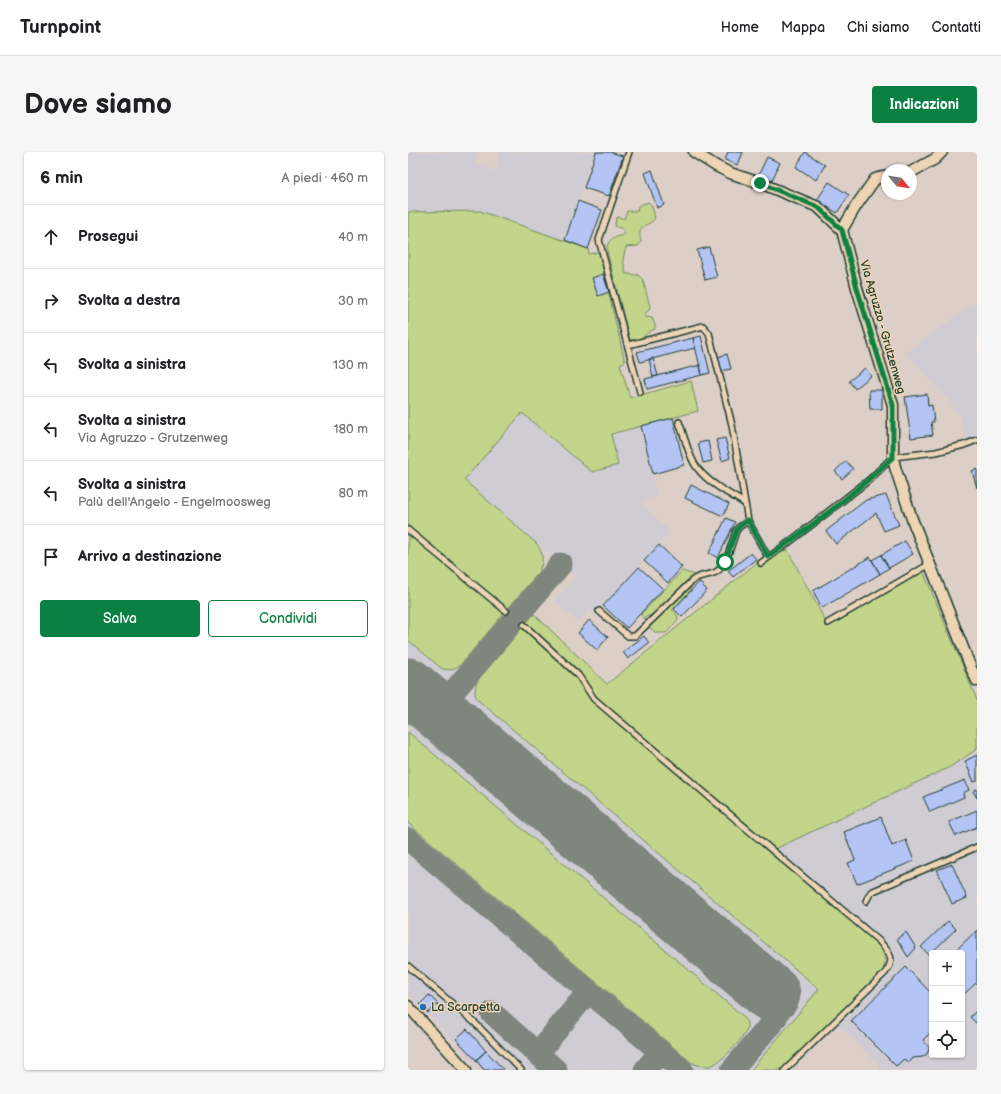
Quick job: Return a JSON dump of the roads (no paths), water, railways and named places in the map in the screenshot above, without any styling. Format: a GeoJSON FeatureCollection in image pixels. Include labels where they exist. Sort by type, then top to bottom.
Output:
{"type":"FeatureCollection","features":[{"type":"Feature","properties":{"kind":"street"},"geometry":{"type":"LineString","coordinates":[[694,152],[730,173],[760,183],[818,207],[842,230],[856,206],[875,179],[881,178]]}},
{"type":"Feature","properties":{"kind":"street"},"geometry":{"type":"LineString","coordinates":[[917,169],[935,159],[942,152]]}},
{"type":"Feature","properties":{"kind":"street","name":"Via Agruzzo - Grutzenweg"},"geometry":{"type":"LineString","coordinates":[[842,230],[857,288],[893,405],[893,457],[904,496],[977,681]]}},
{"type":"Feature","properties":{"kind":"street"},"geometry":{"type":"LineString","coordinates":[[408,1006],[466,1070]]}},
{"type":"Feature","properties":{"kind":"lane"},"geometry":{"type":"LineString","coordinates":[[629,152],[599,240],[640,392]]}},
{"type":"Feature","properties":{"kind":"lane"},"geometry":{"type":"LineString","coordinates":[[628,345],[703,326],[709,333],[732,425],[748,520],[768,557]]}},
{"type":"Feature","properties":{"kind":"lane"},"geometry":{"type":"LineString","coordinates":[[679,422],[694,463],[700,471],[707,479],[744,503]]}},
{"type":"Feature","properties":{"kind":"lane"},"geometry":{"type":"LineString","coordinates":[[761,563],[869,480],[893,457],[936,452],[977,440]]}},
{"type":"Feature","properties":{"kind":"lane"},"geometry":{"type":"LineString","coordinates":[[599,610],[628,636],[635,636],[698,576],[718,571],[725,562],[736,531],[748,520]]}},
{"type":"Feature","properties":{"kind":"lane"},"geometry":{"type":"LineString","coordinates":[[408,530],[506,611]]}},
{"type":"Feature","properties":{"kind":"lane"},"geometry":{"type":"LineString","coordinates":[[828,623],[930,564]]}},
{"type":"Feature","properties":{"kind":"lane"},"geometry":{"type":"LineString","coordinates":[[524,625],[578,675],[594,699],[879,941],[889,954],[891,961],[885,973],[785,1070]]}},
{"type":"Feature","properties":{"kind":"lane"},"geometry":{"type":"LineString","coordinates":[[866,901],[871,892],[977,847]]}},
{"type":"Feature","properties":{"kind":"lane"},"geometry":{"type":"LineString","coordinates":[[408,966],[475,1023],[521,1070]]}},
{"type":"Feature","properties":{"kind":"place","name":"La Scarpetta"},"geometry":{"type":"Point","coordinates":[423,1007]}}]}
